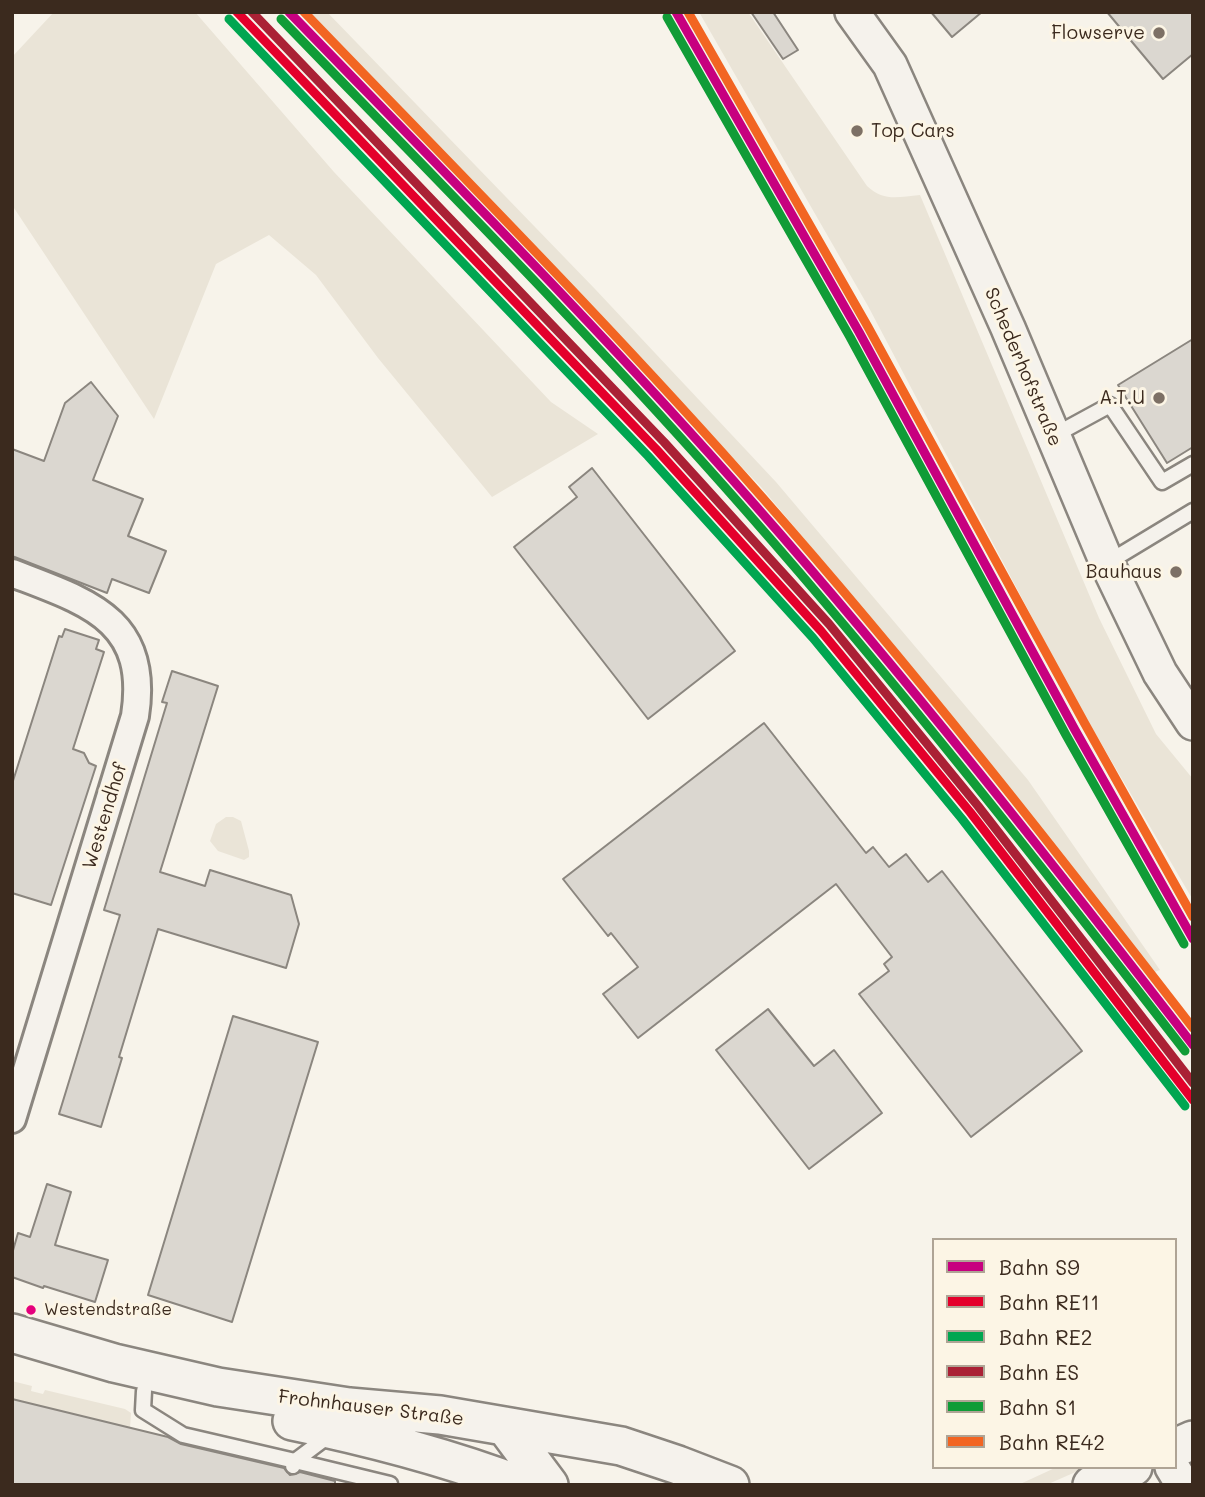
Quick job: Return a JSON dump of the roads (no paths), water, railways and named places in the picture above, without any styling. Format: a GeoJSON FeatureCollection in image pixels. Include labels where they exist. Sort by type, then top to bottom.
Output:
{"type":"FeatureCollection","features":[{"type":"Feature","properties":{"kind":"main road","name":"Frohnhauser Straße"},"geometry":{"type":"LineString","coordinates":[[12,1333],[114,1363],[207,1385],[296,1400],[440,1415],[621,1446],[730,1485]]}},
{"type":"Feature","properties":{"kind":"main road","name":"Frohnhauser Straße"},"geometry":{"type":"LineString","coordinates":[[12,1357],[144,1391],[336,1430],[506,1482]]}},
{"type":"Feature","properties":{"kind":"main road"},"geometry":{"type":"LineString","coordinates":[[505,1426],[506,1482]]}},
{"type":"Feature","properties":{"kind":"main road"},"geometry":{"type":"LineString","coordinates":[[505,1426],[549,1485]]}},
{"type":"Feature","properties":{"kind":"main road"},"geometry":{"type":"LineString","coordinates":[[1177,1447],[1193,1440]]}},
{"type":"Feature","properties":{"kind":"main road"},"geometry":{"type":"LineString","coordinates":[[1092,1485],[1129,1469]]}},
{"type":"Feature","properties":{"kind":"street","name":"Schederhofstraße"},"geometry":{"type":"LineString","coordinates":[[852,12],[890,65],[1107,563],[1160,673],[1193,723]]}},
{"type":"Feature","properties":{"kind":"street","name":"Westendhof"},"geometry":{"type":"LineString","coordinates":[[12,573],[79,600],[106,618],[130,649],[139,689],[135,716],[12,1119]]}},
{"type":"Feature","properties":{"kind":"street"},"geometry":{"type":"LineString","coordinates":[[1135,1469],[1147,1485]]}},
{"type":"Feature","properties":{"kind":"street"},"geometry":{"type":"LineString","coordinates":[[1173,1469],[1183,1485]]}},
{"type":"Feature","properties":{"kind":"lane"},"geometry":{"type":"LineString","coordinates":[[1053,436],[1110,405],[1162,482],[1193,464]]}},
{"type":"Feature","properties":{"kind":"lane"},"geometry":{"type":"LineString","coordinates":[[1107,563],[1193,511]]}},
{"type":"Feature","properties":{"kind":"lane"},"geometry":{"type":"LineString","coordinates":[[144,1391],[143,1410],[183,1435],[294,1464],[390,1484]]}},
{"type":"Feature","properties":{"kind":"lane"},"geometry":{"type":"LineString","coordinates":[[294,1464],[336,1430]]}},
{"type":"Feature","properties":{"kind":"rail line","name":"RE11"},"geometry":{"type":"LineString","coordinates":[[237,12],[656,449],[821,631],[970,812],[1193,1100]]}},
{"type":"Feature","properties":{"kind":"rail line","name":"ES"},"geometry":{"type":"LineString","coordinates":[[252,12],[664,442],[829,624],[978,806],[1193,1083]]}},
{"type":"Feature","properties":{"kind":"rail line","name":"S9"},"geometry":{"type":"LineString","coordinates":[[289,12],[583,316],[754,504],[978,771],[1193,1045]]}},
{"type":"Feature","properties":{"kind":"rail line","name":"RE42"},"geometry":{"type":"LineString","coordinates":[[304,12],[478,191],[761,496],[927,692],[1035,825],[1193,1028]]}},
{"type":"Feature","properties":{"kind":"rail line","name":"S9"},"geometry":{"type":"LineString","coordinates":[[676,12],[859,332],[1075,730],[1193,939]]}},
{"type":"Feature","properties":{"kind":"rail line","name":"RE42"},"geometry":{"type":"LineString","coordinates":[[688,12],[868,327],[1193,917]]}},
{"type":"Feature","properties":{"kind":"rail line","name":"S1"},"geometry":{"type":"LineString","coordinates":[[667,17],[850,337],[1066,735],[1184,944]]}},
{"type":"Feature","properties":{"kind":"rail line","name":"RE2"},"geometry":{"type":"LineString","coordinates":[[229,19],[648,456],[813,638],[962,819],[1185,1106]]}},
{"type":"Feature","properties":{"kind":"rail line","name":"S1"},"geometry":{"type":"LineString","coordinates":[[281,19],[575,323],[746,511],[970,778],[1185,1051]]}},
{"type":"Feature","properties":{"kind":"place","name":"Flowserve"},"geometry":{"type":"Point","coordinates":[1159,33]}},
{"type":"Feature","properties":{"kind":"place","name":"Top Cars"},"geometry":{"type":"Point","coordinates":[857,131]}},
{"type":"Feature","properties":{"kind":"place","name":"A.T.U"},"geometry":{"type":"Point","coordinates":[1159,398]}},
{"type":"Feature","properties":{"kind":"place","name":"Bauhaus"},"geometry":{"type":"Point","coordinates":[1176,572]}},
{"type":"Feature","properties":{"kind":"place","name":"Westendstraße"},"geometry":{"type":"Point","coordinates":[31,1310]}}]}
